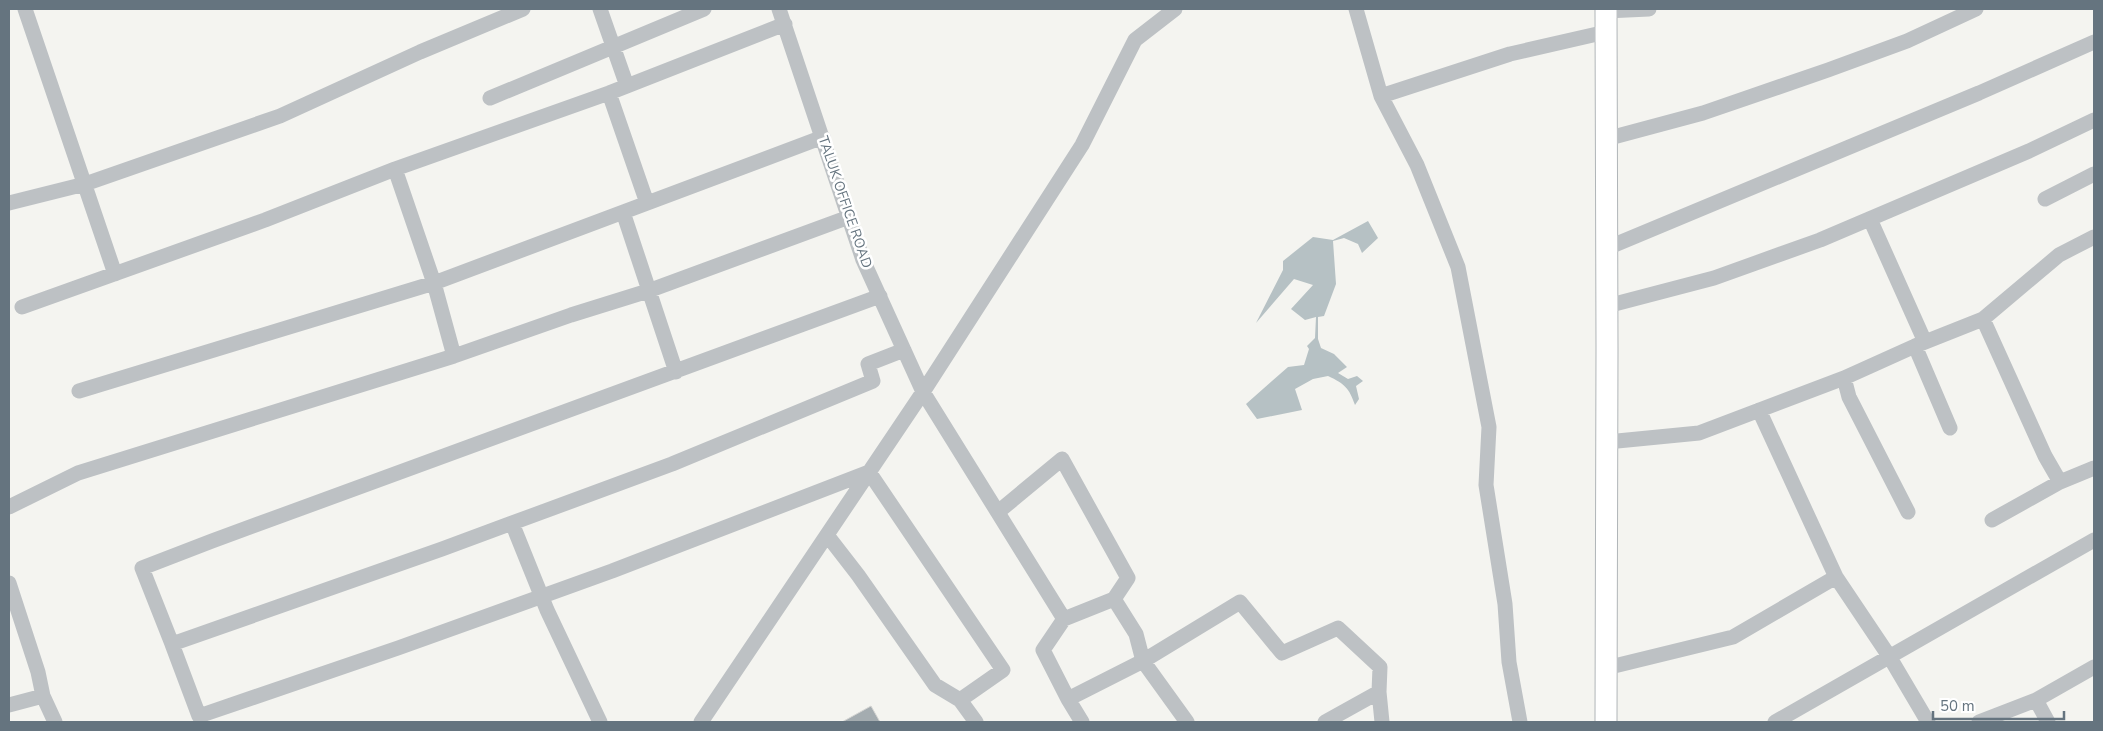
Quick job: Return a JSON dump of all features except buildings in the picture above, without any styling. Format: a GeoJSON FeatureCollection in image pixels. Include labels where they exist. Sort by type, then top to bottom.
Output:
{"type":"FeatureCollection","features":[{"type":"Feature","properties":{"kind":"main road"},"geometry":{"type":"LineString","coordinates":[[1606,10],[1606,722]]}},
{"type":"Feature","properties":{"kind":"street"},"geometry":{"type":"LineString","coordinates":[[25,9],[115,274]]}},
{"type":"Feature","properties":{"kind":"street"},"geometry":{"type":"LineString","coordinates":[[9,203],[86,184],[280,116],[420,52],[523,9]]}},
{"type":"Feature","properties":{"kind":"street"},"geometry":{"type":"LineString","coordinates":[[600,9],[627,86]]}},
{"type":"Feature","properties":{"kind":"street"},"geometry":{"type":"LineString","coordinates":[[490,98],[704,9]]}},
{"type":"Feature","properties":{"kind":"street","name":"TALUK OFFICE ROAD"},"geometry":{"type":"LineString","coordinates":[[779,9],[863,260],[923,392],[1064,619]]}},
{"type":"Feature","properties":{"kind":"street"},"geometry":{"type":"LineString","coordinates":[[701,722],[923,392],[1082,145],[1135,40],[1175,9]]}},
{"type":"Feature","properties":{"kind":"street"},"geometry":{"type":"LineString","coordinates":[[1356,9],[1381,96],[1417,165],[1458,267],[1490,427],[1486,485],[1505,604],[1509,662],[1520,722]]}},
{"type":"Feature","properties":{"kind":"street"},"geometry":{"type":"LineString","coordinates":[[1606,10],[1649,9]]}},
{"type":"Feature","properties":{"kind":"street"},"geometry":{"type":"LineString","coordinates":[[1606,139],[1703,113],[1828,70],[1907,40],[1976,9]]}},
{"type":"Feature","properties":{"kind":"street"},"geometry":{"type":"LineString","coordinates":[[22,308],[265,220],[395,169],[627,86],[784,24]]}},
{"type":"Feature","properties":{"kind":"street"},"geometry":{"type":"LineString","coordinates":[[1381,96],[1510,54],[1606,32]]}},
{"type":"Feature","properties":{"kind":"street"},"geometry":{"type":"LineString","coordinates":[[1607,248],[2094,42]]}},
{"type":"Feature","properties":{"kind":"street"},"geometry":{"type":"LineString","coordinates":[[609,92],[647,203]]}},
{"type":"Feature","properties":{"kind":"street"},"geometry":{"type":"LineString","coordinates":[[1607,306],[1714,278],[1820,240],[2029,151],[2094,120]]}},
{"type":"Feature","properties":{"kind":"street"},"geometry":{"type":"LineString","coordinates":[[79,392],[434,283],[823,137]]}},
{"type":"Feature","properties":{"kind":"street"},"geometry":{"type":"LineString","coordinates":[[395,169],[434,283],[454,356]]}},
{"type":"Feature","properties":{"kind":"street"},"geometry":{"type":"LineString","coordinates":[[2045,198],[2094,174]]}},
{"type":"Feature","properties":{"kind":"street"},"geometry":{"type":"LineString","coordinates":[[623,212],[676,372]]}},
{"type":"Feature","properties":{"kind":"street"},"geometry":{"type":"LineString","coordinates":[[9,507],[78,473],[454,356],[571,315],[648,291],[849,217]]}},
{"type":"Feature","properties":{"kind":"street"},"geometry":{"type":"LineString","coordinates":[[1870,219],[1920,344],[1950,428]]}},
{"type":"Feature","properties":{"kind":"street"},"geometry":{"type":"LineString","coordinates":[[1607,442],[1699,433],[1844,378],[1920,344],[1983,319],[2059,255],[2094,237]]}},
{"type":"Feature","properties":{"kind":"street"},"geometry":{"type":"LineString","coordinates":[[869,472],[541,596],[398,648],[199,716],[142,568],[212,540],[880,296]]}},
{"type":"Feature","properties":{"kind":"street"},"geometry":{"type":"LineString","coordinates":[[1983,319],[2045,456],[2060,482]]}},
{"type":"Feature","properties":{"kind":"street"},"geometry":{"type":"LineString","coordinates":[[172,644],[672,464],[873,381],[868,364],[904,350]]}},
{"type":"Feature","properties":{"kind":"street"},"geometry":{"type":"LineString","coordinates":[[1844,378],[1849,396],[1908,512]]}},
{"type":"Feature","properties":{"kind":"street"},"geometry":{"type":"LineString","coordinates":[[1759,410],[1836,576],[1889,656],[1928,722]]}},
{"type":"Feature","properties":{"kind":"street"},"geometry":{"type":"LineString","coordinates":[[998,512],[1062,458],[1128,578],[1114,598],[1064,619],[1044,650],[1068,699],[1082,722]]}},
{"type":"Feature","properties":{"kind":"street"},"geometry":{"type":"LineString","coordinates":[[1992,520],[2060,482],[2094,468]]}},
{"type":"Feature","properties":{"kind":"street"},"geometry":{"type":"LineString","coordinates":[[869,472],[1003,670],[960,700]]}},
{"type":"Feature","properties":{"kind":"street"},"geometry":{"type":"LineString","coordinates":[[512,523],[541,596],[600,722]]}},
{"type":"Feature","properties":{"kind":"street"},"geometry":{"type":"LineString","coordinates":[[827,535],[858,575],[934,685],[960,700],[976,722]]}},
{"type":"Feature","properties":{"kind":"street"},"geometry":{"type":"LineString","coordinates":[[1775,722],[2094,540]]}},
{"type":"Feature","properties":{"kind":"street"},"geometry":{"type":"LineString","coordinates":[[1606,668],[1733,638],[1836,576]]}},
{"type":"Feature","properties":{"kind":"street"},"geometry":{"type":"LineString","coordinates":[[9,583],[38,672],[43,696],[55,722]]}},
{"type":"Feature","properties":{"kind":"street"},"geometry":{"type":"LineString","coordinates":[[1114,598],[1136,634],[1143,661],[1186,722]]}},
{"type":"Feature","properties":{"kind":"street"},"geometry":{"type":"LineString","coordinates":[[1068,699],[1143,661],[1240,602],[1282,653],[1338,628],[1380,667],[1379,692],[1382,722]]}},
{"type":"Feature","properties":{"kind":"street"},"geometry":{"type":"LineString","coordinates":[[1979,722],[2036,700],[2094,667]]}},
{"type":"Feature","properties":{"kind":"street"},"geometry":{"type":"LineString","coordinates":[[1325,722],[1379,692]]}},
{"type":"Feature","properties":{"kind":"street"},"geometry":{"type":"LineString","coordinates":[[9,705],[43,696]]}},
{"type":"Feature","properties":{"kind":"street"},"geometry":{"type":"LineString","coordinates":[[2036,700],[2048,722]]}},
{"type":"Feature","properties":{"kind":"shaded area"},"geometry":{"type":"Polygon","coordinates":[[[1368,221],[1378,238],[1362,253],[1358,244],[1344,238],[1333,241],[1336,284],[1324,316],[1318,317],[1318,339],[1321,348],[1334,354],[1347,367],[1338,373],[1348,379],[1357,376],[1363,381],[1356,386],[1359,399],[1355,405],[1346,387],[1328,376],[1313,379],[1295,389],[1302,410],[1257,419],[1246,404],[1288,367],[1304,365],[1309,349],[1307,346],[1315,338],[1316,317],[1305,320],[1291,309],[1313,285],[1294,279],[1256,323],[1283,270],[1283,261],[1313,237],[1333,240],[1368,221]]]}}]}
